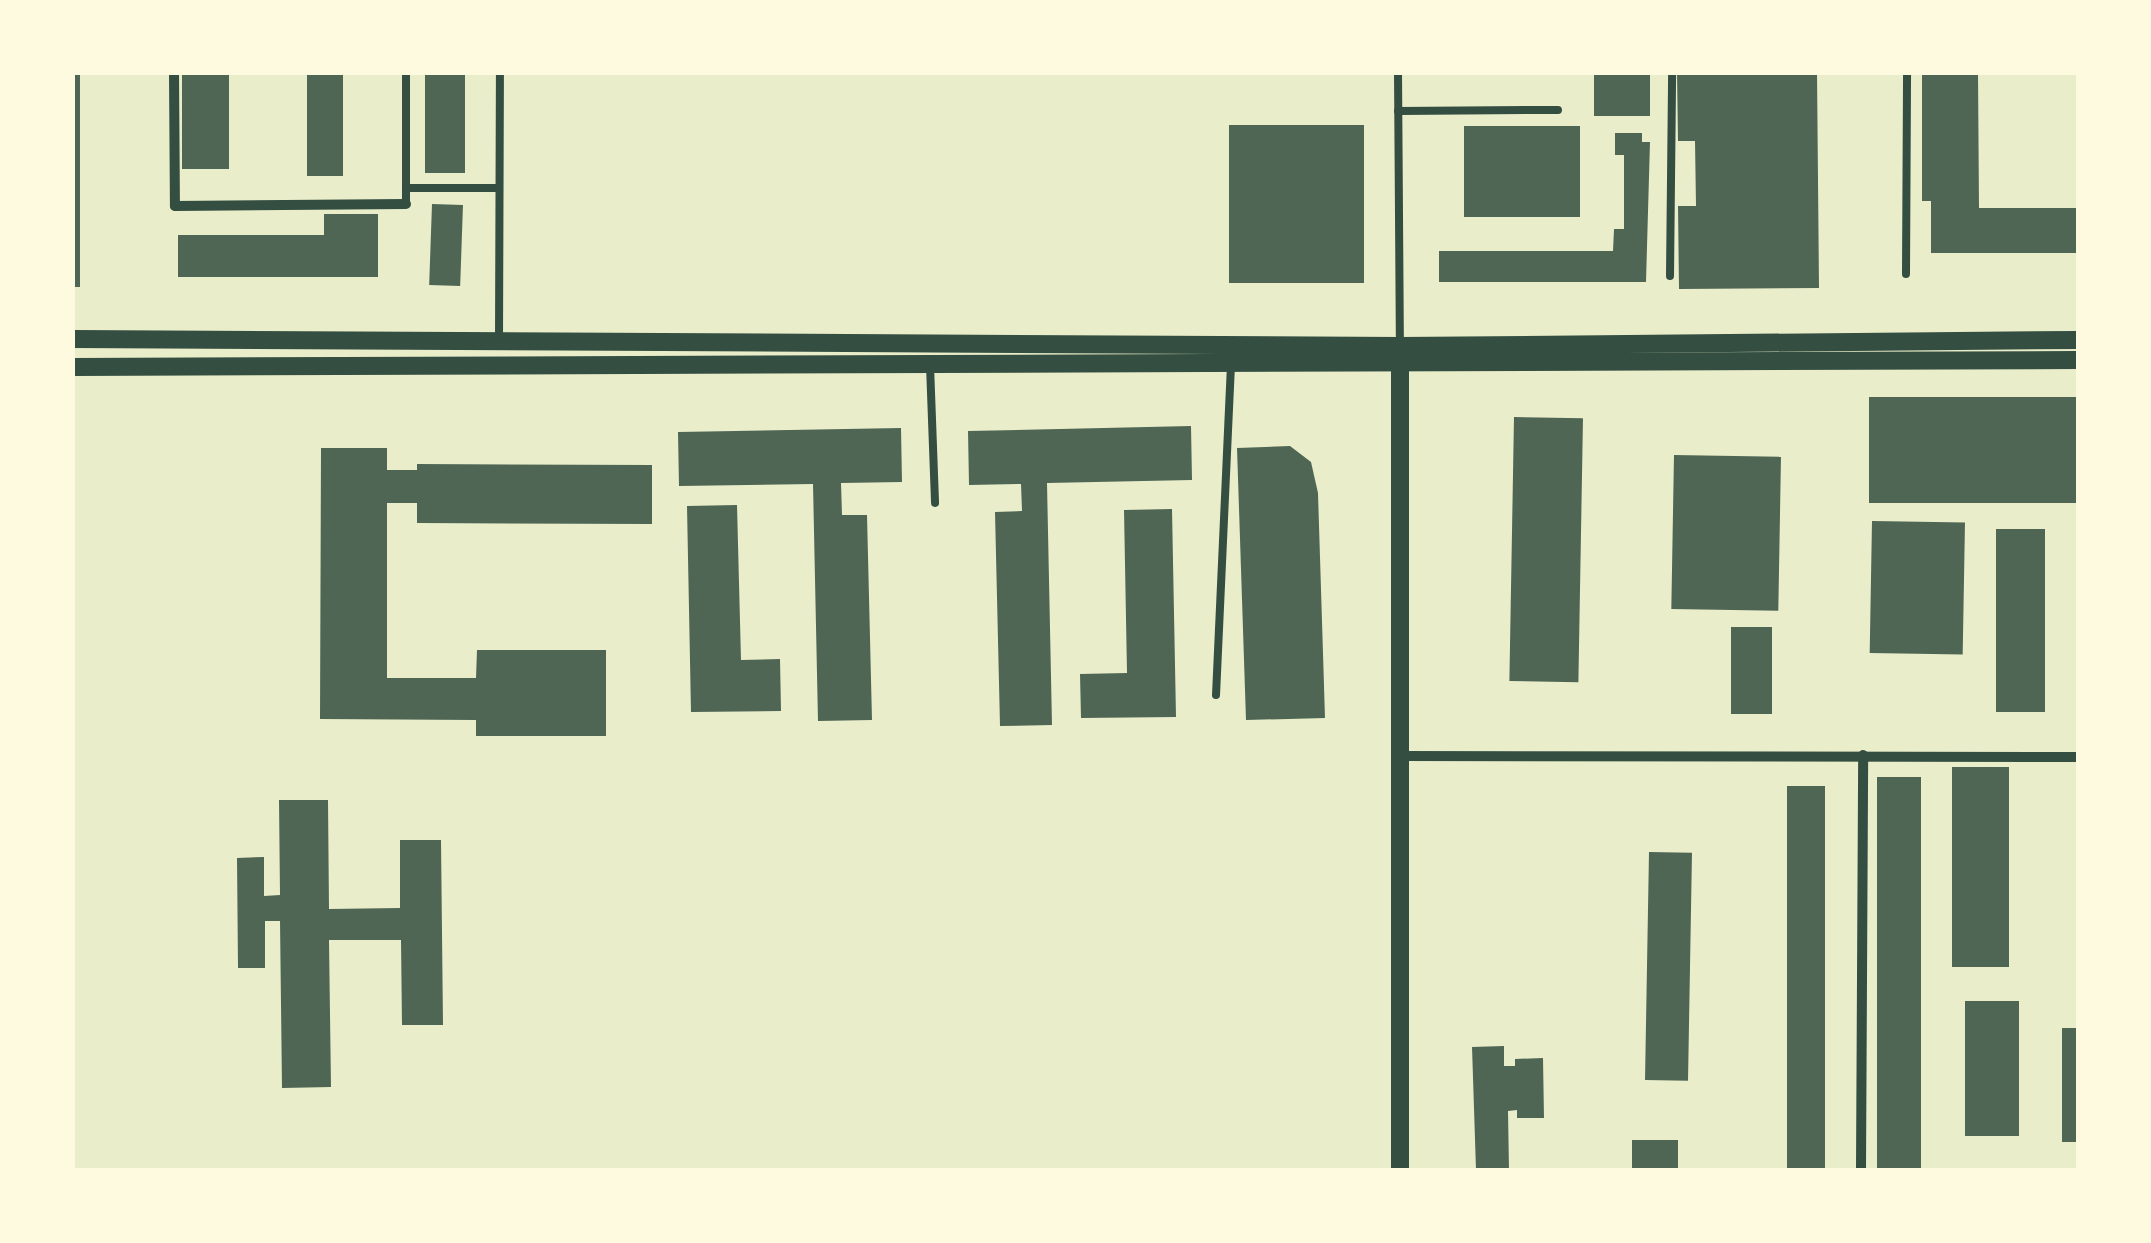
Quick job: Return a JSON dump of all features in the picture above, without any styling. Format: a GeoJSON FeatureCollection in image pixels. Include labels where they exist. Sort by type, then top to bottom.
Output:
{"type":"FeatureCollection","features":[{"type":"Feature","properties":{"kind":"street"},"geometry":{"type":"LineString","coordinates":[[174,72],[174,206],[406,204]]}},
{"type":"Feature","properties":{"kind":"street"},"geometry":{"type":"LineString","coordinates":[[72,338],[1400,346],[2078,340]]}},
{"type":"Feature","properties":{"kind":"street"},"geometry":{"type":"LineString","coordinates":[[1400,346],[1400,1170]]}},
{"type":"Feature","properties":{"kind":"street"},"geometry":{"type":"LineString","coordinates":[[72,367],[929,360],[1400,366],[2078,360]]}},
{"type":"Feature","properties":{"kind":"street"},"geometry":{"type":"LineString","coordinates":[[1861,1170],[1862,755]]}},
{"type":"Feature","properties":{"kind":"street"},"geometry":{"type":"LineString","coordinates":[[1400,756],[2078,757]]}},
{"type":"Feature","properties":{"kind":"lane"},"geometry":{"type":"LineString","coordinates":[[406,72],[406,204]]}},
{"type":"Feature","properties":{"kind":"lane"},"geometry":{"type":"LineString","coordinates":[[499,343],[500,72]]}},
{"type":"Feature","properties":{"kind":"lane"},"geometry":{"type":"LineString","coordinates":[[1398,72],[1400,346]]}},
{"type":"Feature","properties":{"kind":"lane"},"geometry":{"type":"LineString","coordinates":[[1670,276],[1672,72]]}},
{"type":"Feature","properties":{"kind":"lane"},"geometry":{"type":"LineString","coordinates":[[1906,274],[1907,72]]}},
{"type":"Feature","properties":{"kind":"lane"},"geometry":{"type":"LineString","coordinates":[[1398,111],[1558,110]]}},
{"type":"Feature","properties":{"kind":"lane"},"geometry":{"type":"LineString","coordinates":[[406,188],[499,188]]}},
{"type":"Feature","properties":{"kind":"lane"},"geometry":{"type":"LineString","coordinates":[[929,341],[935,503]]}},
{"type":"Feature","properties":{"kind":"lane"},"geometry":{"type":"LineString","coordinates":[[1216,695],[1232,364]]}},
{"type":"Feature","properties":{"kind":"building"},"geometry":{"type":"Polygon","coordinates":[[[72,72],[80,72],[80,287],[72,287],[72,72]]]}},
{"type":"Feature","properties":{"kind":"building"},"geometry":{"type":"Polygon","coordinates":[[[182,72],[229,72],[229,169],[182,169],[182,72]]]}},
{"type":"Feature","properties":{"kind":"building"},"geometry":{"type":"Polygon","coordinates":[[[307,72],[343,72],[343,176],[307,176],[307,72]]]}},
{"type":"Feature","properties":{"kind":"building"},"geometry":{"type":"Polygon","coordinates":[[[425,72],[465,72],[465,173],[425,173],[425,72]]]}},
{"type":"Feature","properties":{"kind":"building"},"geometry":{"type":"Polygon","coordinates":[[[1594,72],[1650,72],[1650,116],[1594,116],[1594,72]]]}},
{"type":"Feature","properties":{"kind":"building"},"geometry":{"type":"Polygon","coordinates":[[[1677,72],[1817,72],[1819,288],[1679,289],[1678,206],[1696,206],[1695,141],[1678,141],[1677,72]]]}},
{"type":"Feature","properties":{"kind":"building"},"geometry":{"type":"Polygon","coordinates":[[[1922,72],[1978,72],[1979,208],[2078,208],[2078,253],[1931,253],[1931,201],[1922,201],[1922,72]]]}},
{"type":"Feature","properties":{"kind":"building"},"geometry":{"type":"Polygon","coordinates":[[[1229,125],[1364,125],[1364,283],[1229,283],[1229,125]]]}},
{"type":"Feature","properties":{"kind":"building"},"geometry":{"type":"Polygon","coordinates":[[[1464,126],[1580,126],[1580,217],[1464,217],[1464,126]]]}},
{"type":"Feature","properties":{"kind":"building"},"geometry":{"type":"Polygon","coordinates":[[[1615,133],[1642,133],[1642,142],[1650,142],[1646,282],[1439,282],[1439,251],[1613,251],[1614,229],[1624,229],[1624,155],[1615,155],[1615,133]]]}},
{"type":"Feature","properties":{"kind":"building"},"geometry":{"type":"Polygon","coordinates":[[[432,204],[463,205],[460,286],[429,285],[432,204]]]}},
{"type":"Feature","properties":{"kind":"building"},"geometry":{"type":"Polygon","coordinates":[[[324,214],[378,214],[378,277],[178,277],[178,235],[324,235],[324,214]]]}},
{"type":"Feature","properties":{"kind":"building"},"geometry":{"type":"Polygon","coordinates":[[[1869,397],[2078,397],[2078,503],[1869,503],[1869,397]]]}},
{"type":"Feature","properties":{"kind":"building"},"geometry":{"type":"Polygon","coordinates":[[[1514,417],[1583,418],[1578,682],[1509,681],[1514,417]]]}},
{"type":"Feature","properties":{"kind":"building"},"geometry":{"type":"Polygon","coordinates":[[[1191,426],[1192,480],[1047,483],[1052,725],[1000,726],[995,512],[1022,511],[1021,484],[969,485],[968,431],[1191,426]]]}},
{"type":"Feature","properties":{"kind":"building"},"geometry":{"type":"Polygon","coordinates":[[[901,428],[902,482],[841,483],[842,515],[867,515],[872,720],[818,721],[813,484],[679,486],[678,432],[901,428]]]}},
{"type":"Feature","properties":{"kind":"building"},"geometry":{"type":"Polygon","coordinates":[[[1290,446],[1311,462],[1318,493],[1325,718],[1246,720],[1237,448],[1290,446]]]}},
{"type":"Feature","properties":{"kind":"building"},"geometry":{"type":"Polygon","coordinates":[[[321,448],[387,448],[387,470],[417,470],[417,464],[652,465],[652,524],[417,523],[417,503],[387,503],[387,678],[476,678],[477,650],[606,650],[606,736],[476,736],[476,720],[320,719],[321,448]]]}},
{"type":"Feature","properties":{"kind":"building"},"geometry":{"type":"Polygon","coordinates":[[[1674,455],[1781,457],[1778,611],[1671,609],[1674,455]]]}},
{"type":"Feature","properties":{"kind":"building"},"geometry":{"type":"Polygon","coordinates":[[[737,505],[741,660],[780,659],[781,711],[691,712],[687,506],[737,505]]]}},
{"type":"Feature","properties":{"kind":"building"},"geometry":{"type":"Polygon","coordinates":[[[1172,509],[1176,717],[1081,718],[1080,674],[1127,673],[1124,510],[1172,509]]]}},
{"type":"Feature","properties":{"kind":"building"},"geometry":{"type":"Polygon","coordinates":[[[1872,521],[1965,523],[1963,655],[1870,653],[1872,521]]]}},
{"type":"Feature","properties":{"kind":"building"},"geometry":{"type":"Polygon","coordinates":[[[1996,529],[2045,529],[2045,712],[1996,712],[1996,529]]]}},
{"type":"Feature","properties":{"kind":"building"},"geometry":{"type":"Polygon","coordinates":[[[1731,627],[1772,627],[1772,714],[1731,714],[1731,627]]]}},
{"type":"Feature","properties":{"kind":"building"},"geometry":{"type":"Polygon","coordinates":[[[1952,767],[2009,767],[2009,967],[1952,967],[1952,767]]]}},
{"type":"Feature","properties":{"kind":"building"},"geometry":{"type":"Polygon","coordinates":[[[1877,777],[1921,777],[1921,1170],[1877,1170],[1877,777]]]}},
{"type":"Feature","properties":{"kind":"building"},"geometry":{"type":"Polygon","coordinates":[[[1787,786],[1825,786],[1825,1170],[1787,1170],[1787,786]]]}},
{"type":"Feature","properties":{"kind":"building"},"geometry":{"type":"Polygon","coordinates":[[[279,800],[328,800],[329,909],[400,908],[400,840],[441,840],[443,1025],[402,1025],[401,940],[329,940],[331,1087],[282,1088],[280,921],[265,921],[265,968],[238,968],[237,858],[264,857],[264,896],[280,895],[279,800]]]}},
{"type":"Feature","properties":{"kind":"building"},"geometry":{"type":"Polygon","coordinates":[[[1649,852],[1692,853],[1688,1081],[1645,1080],[1649,852]]]}},
{"type":"Feature","properties":{"kind":"building"},"geometry":{"type":"Polygon","coordinates":[[[1965,1001],[2019,1001],[2019,1136],[1965,1136],[1965,1001]]]}},
{"type":"Feature","properties":{"kind":"building"},"geometry":{"type":"Polygon","coordinates":[[[2062,1028],[2078,1028],[2078,1142],[2062,1142],[2062,1028]]]}},
{"type":"Feature","properties":{"kind":"building"},"geometry":{"type":"Polygon","coordinates":[[[1504,1046],[1504,1066],[1515,1066],[1515,1059],[1543,1058],[1544,1118],[1517,1118],[1517,1110],[1508,1111],[1509,1170],[1476,1170],[1472,1047],[1504,1046]]]}},
{"type":"Feature","properties":{"kind":"building"},"geometry":{"type":"Polygon","coordinates":[[[1632,1140],[1678,1140],[1678,1170],[1632,1170],[1632,1140]]]}}]}
